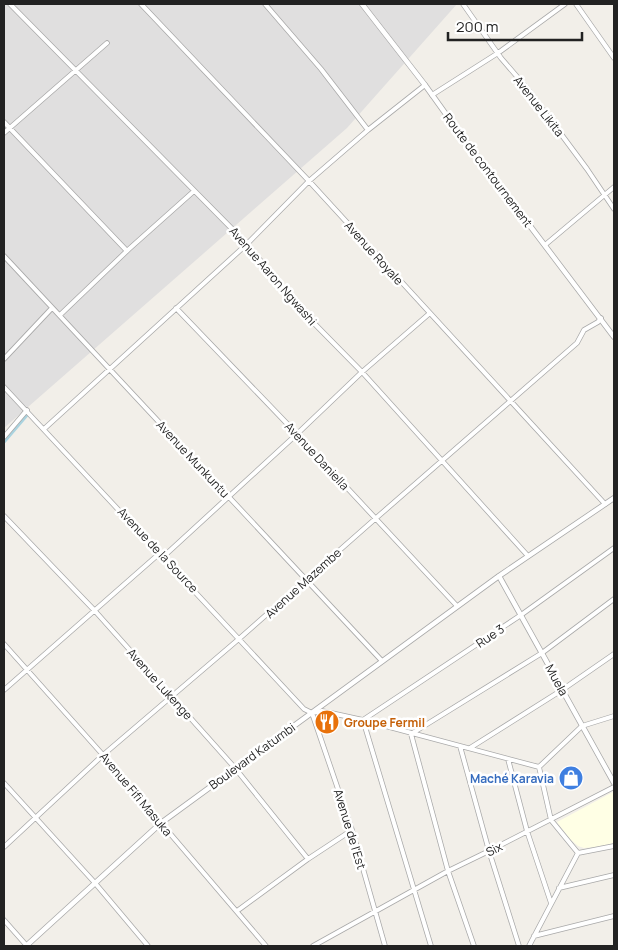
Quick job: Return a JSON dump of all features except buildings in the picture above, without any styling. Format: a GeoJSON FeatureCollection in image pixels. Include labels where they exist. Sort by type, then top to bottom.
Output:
{"type":"FeatureCollection","features":[{"type":"Feature","properties":{"kind":"street","name":"Avenue Aaron Ngwashi"},"geometry":{"type":"LineString","coordinates":[[10,4],[247,244],[301,310],[362,372],[528,556]]}},
{"type":"Feature","properties":{"kind":"street","name":"Avenue Royale"},"geometry":{"type":"LineString","coordinates":[[141,4],[309,181],[605,504]]}},
{"type":"Feature","properties":{"kind":"street"},"geometry":{"type":"LineString","coordinates":[[265,4],[321,69],[368,130]]}},
{"type":"Feature","properties":{"kind":"street","name":"Route de contournement"},"geometry":{"type":"LineString","coordinates":[[362,4],[614,337]]}},
{"type":"Feature","properties":{"kind":"street","name":"Avenue Likita"},"geometry":{"type":"LineString","coordinates":[[463,4],[498,53],[557,128],[614,209]]}},
{"type":"Feature","properties":{"kind":"street"},"geometry":{"type":"LineString","coordinates":[[432,95],[498,53],[565,4]]}},
{"type":"Feature","properties":{"kind":"street"},"geometry":{"type":"LineString","coordinates":[[576,4],[614,58]]}},
{"type":"Feature","properties":{"kind":"street"},"geometry":{"type":"LineString","coordinates":[[4,133],[107,43]]}},
{"type":"Feature","properties":{"kind":"street"},"geometry":{"type":"LineString","coordinates":[[44,429],[247,244],[309,181],[368,130],[425,85]]}},
{"type":"Feature","properties":{"kind":"street"},"geometry":{"type":"LineString","coordinates":[[4,122],[127,251]]}},
{"type":"Feature","properties":{"kind":"street"},"geometry":{"type":"LineString","coordinates":[[545,245],[614,187]]}},
{"type":"Feature","properties":{"kind":"street"},"geometry":{"type":"LineString","coordinates":[[60,315],[194,191]]}},
{"type":"Feature","properties":{"kind":"street","name":"Avenue Munkuntu"},"geometry":{"type":"LineString","coordinates":[[4,256],[382,661]]}},
{"type":"Feature","properties":{"kind":"street"},"geometry":{"type":"LineString","coordinates":[[4,359],[52,308]]}},
{"type":"Feature","properties":{"kind":"street","name":"Avenue Daniella"},"geometry":{"type":"LineString","coordinates":[[176,308],[298,434],[457,606]]}},
{"type":"Feature","properties":{"kind":"street"},"geometry":{"type":"LineString","coordinates":[[4,690],[228,496],[298,434],[362,372],[430,313]]}},
{"type":"Feature","properties":{"kind":"street","name":"Avenue Mazembe"},"geometry":{"type":"LineString","coordinates":[[4,847],[103,755],[307,580],[374,518],[577,343],[584,330],[598,322],[601,318]]}},
{"type":"Feature","properties":{"kind":"street","name":"Avenue de la Source"},"geometry":{"type":"LineString","coordinates":[[4,387],[240,638],[304,709],[312,713]]}},
{"type":"Feature","properties":{"kind":"street"},"geometry":{"type":"LineString","coordinates":[[4,437],[27,410]]}},
{"type":"Feature","properties":{"kind":"street","name":"Boulevard Katumbi"},"geometry":{"type":"LineString","coordinates":[[26,946],[160,823],[457,606],[614,498]]}},
{"type":"Feature","properties":{"kind":"street","name":"Avenue Lukenge"},"geometry":{"type":"LineString","coordinates":[[4,516],[95,611],[235,768],[308,859]]}},
{"type":"Feature","properties":{"kind":"street","name":"Rue 3"},"geometry":{"type":"LineString","coordinates":[[363,720],[521,615],[614,548]]}},
{"type":"Feature","properties":{"kind":"street","name":"Muela"},"geometry":{"type":"LineString","coordinates":[[499,576],[582,726],[612,776],[614,785]]}},
{"type":"Feature","properties":{"kind":"street"},"geometry":{"type":"LineString","coordinates":[[411,734],[542,653],[614,599]]}},
{"type":"Feature","properties":{"kind":"street","name":"Avenue Fifi Masuka"},"geometry":{"type":"LineString","coordinates":[[4,644],[103,755],[266,946]]}},
{"type":"Feature","properties":{"kind":"street"},"geometry":{"type":"LineString","coordinates":[[470,748],[562,690],[614,654]]}},
{"type":"Feature","properties":{"kind":"street"},"geometry":{"type":"LineString","coordinates":[[312,713],[322,711],[363,720],[539,767]]}},
{"type":"Feature","properties":{"kind":"street","name":"Avenue de l'Est"},"geometry":{"type":"LineString","coordinates":[[312,713],[352,830],[385,946]]}},
{"type":"Feature","properties":{"kind":"street"},"geometry":{"type":"LineString","coordinates":[[539,767],[582,726],[614,716]]}},
{"type":"Feature","properties":{"kind":"street"},"geometry":{"type":"LineString","coordinates":[[363,720],[431,946]]}},
{"type":"Feature","properties":{"kind":"street"},"geometry":{"type":"LineString","coordinates":[[411,734],[448,871],[474,946]]}},
{"type":"Feature","properties":{"kind":"street"},"geometry":{"type":"LineString","coordinates":[[460,746],[489,852],[519,946]]}},
{"type":"Feature","properties":{"kind":"street"},"geometry":{"type":"LineString","coordinates":[[508,759],[527,832],[551,903]]}},
{"type":"Feature","properties":{"kind":"street"},"geometry":{"type":"LineString","coordinates":[[539,767],[551,820],[578,853]]}},
{"type":"Feature","properties":{"kind":"street"},"geometry":{"type":"LineString","coordinates":[[4,783],[95,883],[147,946]]}},
{"type":"Feature","properties":{"kind":"street","name":"Six"},"geometry":{"type":"LineString","coordinates":[[313,946],[448,871],[551,820],[614,785]]}},
{"type":"Feature","properties":{"kind":"street"},"geometry":{"type":"LineString","coordinates":[[237,911],[308,859],[352,830]]}},
{"type":"Feature","properties":{"kind":"street"},"geometry":{"type":"LineString","coordinates":[[578,853],[614,846]]}},
{"type":"Feature","properties":{"kind":"street"},"geometry":{"type":"LineString","coordinates":[[529,946],[578,853]]}},
{"type":"Feature","properties":{"kind":"street"},"geometry":{"type":"LineString","coordinates":[[559,888],[614,875]]}},
{"type":"Feature","properties":{"kind":"street"},"geometry":{"type":"LineString","coordinates":[[534,936],[614,916]]}},
{"type":"Feature","properties":{"kind":"street"},"geometry":{"type":"LineString","coordinates":[[4,920],[26,946]]}},
{"type":"Feature","properties":{"kind":"shaded area"},"geometry":{"type":"Polygon","coordinates":[[[4,4],[457,4],[347,128],[4,428],[4,4]]]}},
{"type":"Feature","properties":{"kind":"shaded area"},"geometry":{"type":"Polygon","coordinates":[[[613,792],[614,843],[584,848],[578,846],[557,822],[613,792]]]}},
{"type":"Feature","properties":{"kind":"waterway"},"geometry":{"type":"LineString","coordinates":[[4,441],[27,414]]}},
{"type":"Feature","properties":{"kind":"place","name":"Groupe Fermil"},"geometry":{"type":"Point","coordinates":[327,722]}},
{"type":"Feature","properties":{"kind":"place","name":"Maché Karavia"},"geometry":{"type":"Point","coordinates":[571,778]}}]}
